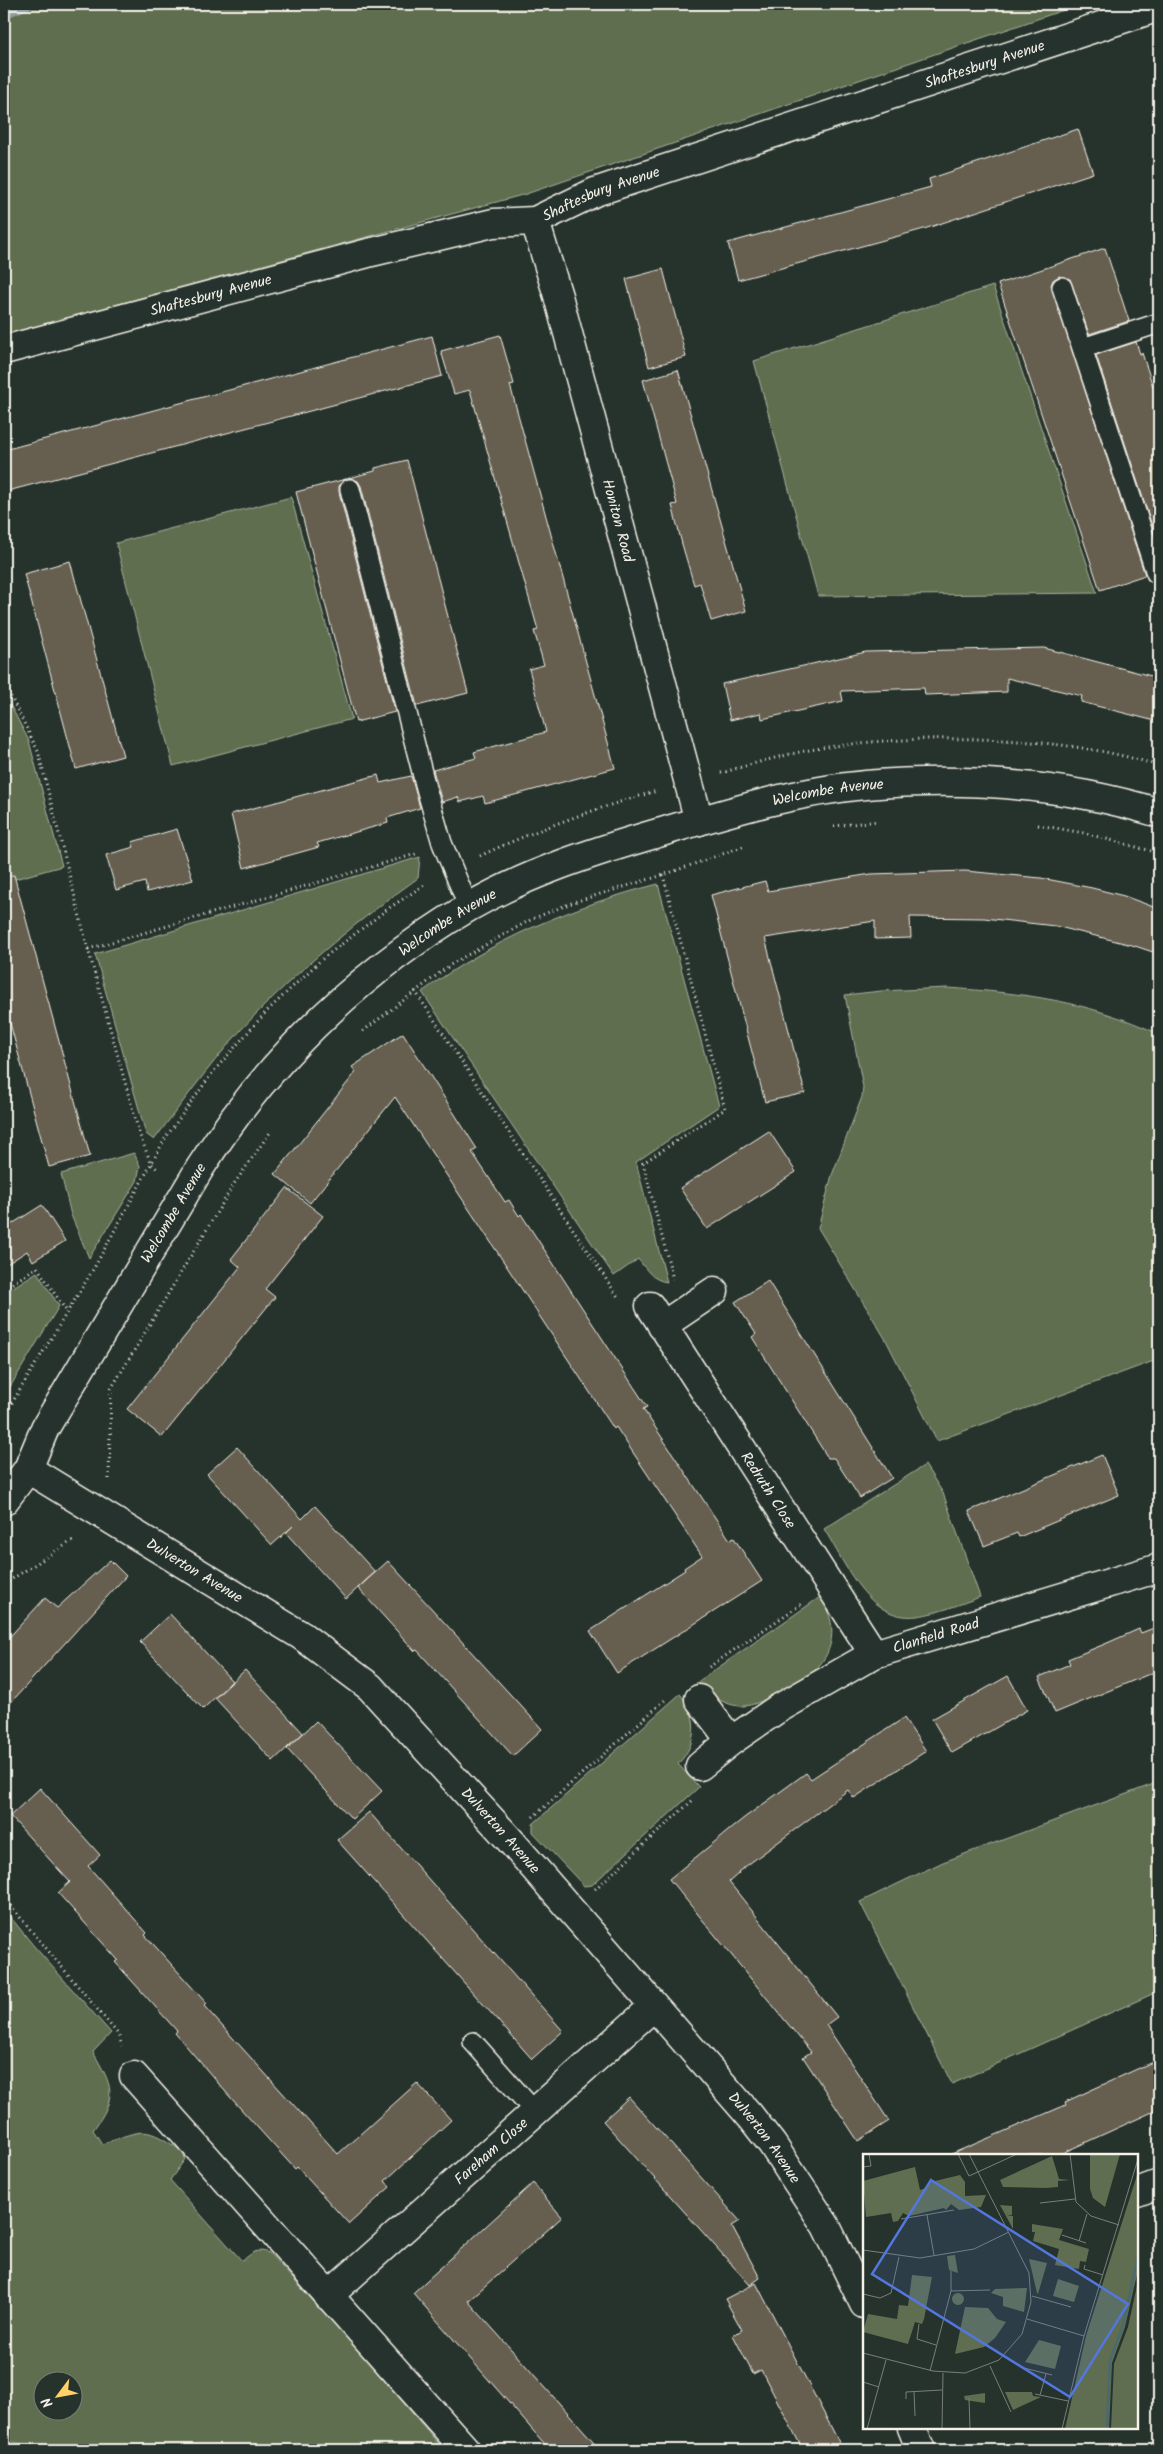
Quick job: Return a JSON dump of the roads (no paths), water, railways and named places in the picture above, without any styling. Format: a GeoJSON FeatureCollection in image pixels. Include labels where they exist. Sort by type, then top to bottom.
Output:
{"type":"FeatureCollection","features":[{"type":"Feature","properties":{"kind":"street","name":"Shaftesbury Avenue"},"geometry":{"type":"LineString","coordinates":[[4,350],[493,223],[535,221],[596,192],[642,176],[1159,7]]}},
{"type":"Feature","properties":{"kind":"street","name":"Honiton Road"},"geometry":{"type":"LineString","coordinates":[[535,221],[690,782],[699,821]]}},
{"type":"Feature","properties":{"kind":"street","name":"Welcombe Avenue"},"geometry":{"type":"LineString","coordinates":[[4,1501],[28,1469],[50,1420],[223,1131],[252,1094],[309,1030],[340,1000],[385,965],[468,908],[523,879],[595,852],[699,821],[801,796],[864,785],[928,782],[1032,786],[1095,797],[1159,813]]}},
{"type":"Feature","properties":{"kind":"street","name":"Redruth Close"},"geometry":{"type":"LineString","coordinates":[[714,1291],[664,1315],[874,1654]]}},
{"type":"Feature","properties":{"kind":"street","name":"Dulverton Avenue"},"geometry":{"type":"LineString","coordinates":[[28,1469],[302,1636],[338,1661],[370,1687],[509,1839],[772,2144],[826,2226],[863,2302]]}},
{"type":"Feature","properties":{"kind":"street","name":"Clanfield Road"},"geometry":{"type":"LineString","coordinates":[[700,1766],[731,1741],[776,1710],[874,1654],[1159,1568]]}},
{"type":"Feature","properties":{"kind":"street"},"geometry":{"type":"LineString","coordinates":[[693,1690],[731,1741]]}},
{"type":"Feature","properties":{"kind":"street","name":"Fareham Close"},"geometry":{"type":"LineString","coordinates":[[328,2296],[653,2008]]}},
{"type":"Feature","properties":{"kind":"street"},"geometry":{"type":"LineString","coordinates":[[134,2076],[466,2450]]}},
{"type":"Feature","properties":{"kind":"street"},"geometry":{"type":"LineString","coordinates":[[1138,2192],[1159,2184]]}},
{"type":"Feature","properties":{"kind":"street"},"geometry":{"type":"LineString","coordinates":[[912,2429],[921,2450]]}},
{"type":"Feature","properties":{"kind":"lane"},"geometry":{"type":"LineString","coordinates":[[1062,288],[1156,573]]}},
{"type":"Feature","properties":{"kind":"lane"},"geometry":{"type":"LineString","coordinates":[[1083,348],[1159,323]]}},
{"type":"Feature","properties":{"kind":"lane"},"geometry":{"type":"LineString","coordinates":[[350,489],[426,788],[442,843],[454,868],[468,908]]}},
{"type":"Feature","properties":{"kind":"lane"},"geometry":{"type":"LineString","coordinates":[[473,2042],[535,2112]]}},
{"type":"Feature","properties":{"kind":"waterway"},"geometry":{"type":"LineString","coordinates":[[4,13],[27,4]]}}]}
